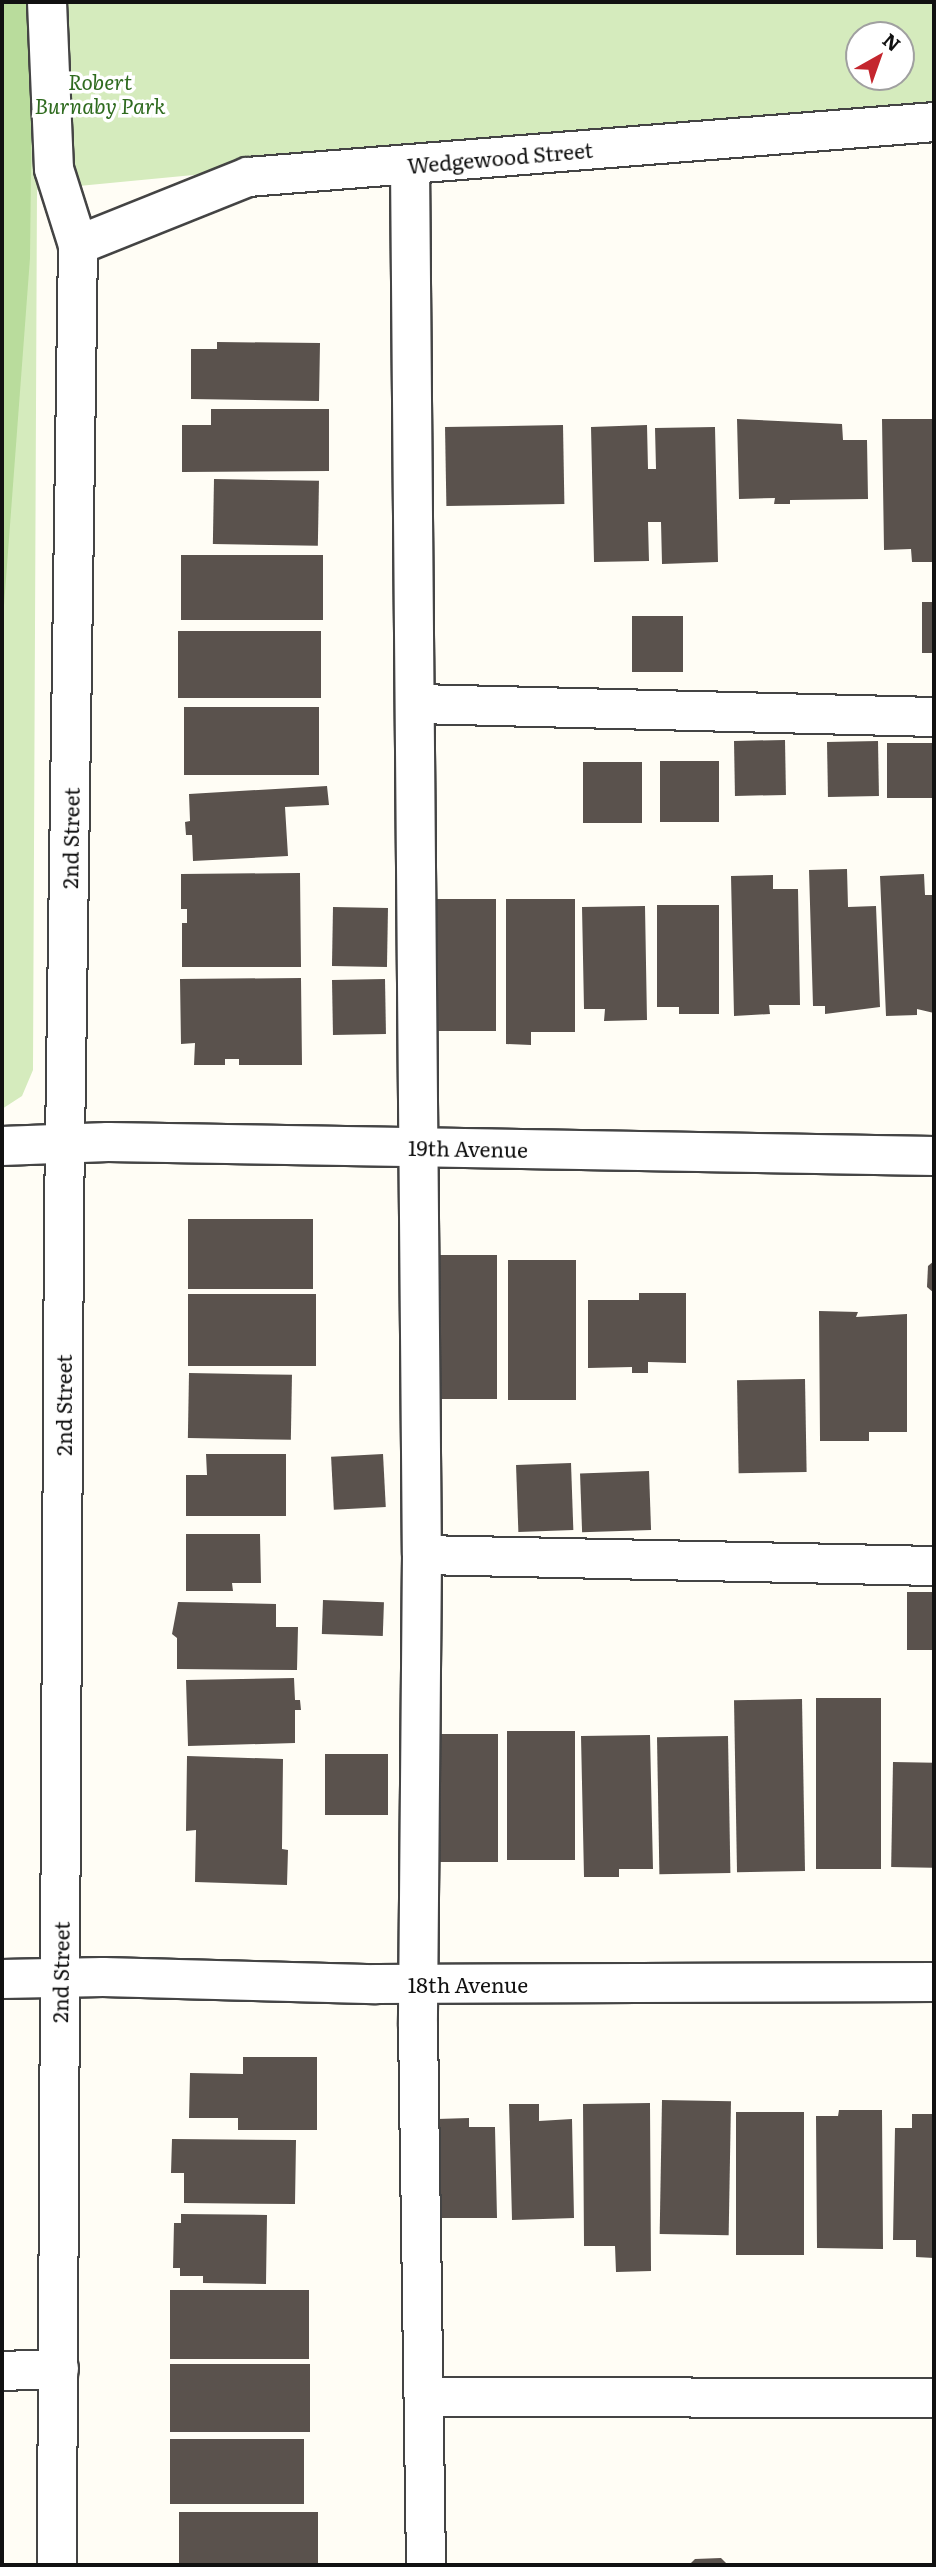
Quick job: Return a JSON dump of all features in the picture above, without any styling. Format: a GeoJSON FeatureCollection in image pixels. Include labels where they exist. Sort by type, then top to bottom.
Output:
{"type":"FeatureCollection","features":[{"type":"Feature","properties":{"kind":"street","name":"2nd Street"},"geometry":{"type":"LineString","coordinates":[[47,2],[54,169],[78,245],[67,1143],[57,2565]]}},
{"type":"Feature","properties":{"kind":"street","name":"Wedgewood Street"},"geometry":{"type":"LineString","coordinates":[[78,245],[248,177],[934,121]]}},
{"type":"Feature","properties":{"kind":"street"},"geometry":{"type":"LineString","coordinates":[[410,165],[417,704],[417,1148],[422,1555],[418,1984],[426,2397],[426,2565]]}},
{"type":"Feature","properties":{"kind":"street"},"geometry":{"type":"LineString","coordinates":[[417,704],[934,717]]}},
{"type":"Feature","properties":{"kind":"street","name":"19th Avenue"},"geometry":{"type":"LineString","coordinates":[[2,1146],[67,1143],[934,1156]]}},
{"type":"Feature","properties":{"kind":"street"},"geometry":{"type":"LineString","coordinates":[[422,1555],[934,1566]]}},
{"type":"Feature","properties":{"kind":"street","name":"18th Avenue"},"geometry":{"type":"LineString","coordinates":[[2,1979],[418,1984],[934,1982]]}},
{"type":"Feature","properties":{"kind":"street"},"geometry":{"type":"LineString","coordinates":[[2,2371],[59,2369]]}},
{"type":"Feature","properties":{"kind":"street"},"geometry":{"type":"LineString","coordinates":[[426,2397],[934,2398]]}},
{"type":"Feature","properties":{"kind":"green space","name":"Robert Burnaby Park"},"geometry":{"type":"Polygon","coordinates":[[[2,2],[934,2],[934,104],[37,190],[33,1070],[22,1096],[2,1109],[2,2]]]}},
{"type":"Feature","properties":{"kind":"green space"},"geometry":{"type":"Polygon","coordinates":[[[2,2],[33,2],[30,258],[2,632],[2,2]]]}},
{"type":"Feature","properties":{"kind":"building"},"geometry":{"type":"Polygon","coordinates":[[[217,342],[320,343],[319,401],[191,399],[191,349],[217,349],[217,342]]]}},
{"type":"Feature","properties":{"kind":"building"},"geometry":{"type":"Polygon","coordinates":[[[211,409],[329,409],[329,471],[182,472],[182,425],[211,425],[211,409]]]}},
{"type":"Feature","properties":{"kind":"building"},"geometry":{"type":"Polygon","coordinates":[[[737,419],[842,424],[843,440],[867,440],[868,499],[790,500],[790,504],[774,504],[775,498],[739,499],[737,419]]]}},
{"type":"Feature","properties":{"kind":"building"},"geometry":{"type":"Polygon","coordinates":[[[882,419],[934,419],[934,562],[912,562],[911,549],[884,550],[882,419]]]}},
{"type":"Feature","properties":{"kind":"building"},"geometry":{"type":"Polygon","coordinates":[[[563,425],[564,504],[446,506],[445,427],[563,425]]]}},
{"type":"Feature","properties":{"kind":"building"},"geometry":{"type":"Polygon","coordinates":[[[647,425],[648,469],[656,469],[655,428],[715,427],[718,562],[662,564],[661,522],[648,522],[649,561],[594,562],[591,427],[647,425]]]}},
{"type":"Feature","properties":{"kind":"building"},"geometry":{"type":"Polygon","coordinates":[[[214,479],[319,481],[318,546],[213,544],[214,479]]]}},
{"type":"Feature","properties":{"kind":"building"},"geometry":{"type":"Polygon","coordinates":[[[181,555],[323,555],[323,620],[181,620],[181,555]]]}},
{"type":"Feature","properties":{"kind":"building"},"geometry":{"type":"Polygon","coordinates":[[[922,602],[934,602],[934,653],[922,653],[922,602]]]}},
{"type":"Feature","properties":{"kind":"building"},"geometry":{"type":"Polygon","coordinates":[[[632,616],[683,616],[683,672],[632,672],[632,616]]]}},
{"type":"Feature","properties":{"kind":"building"},"geometry":{"type":"Polygon","coordinates":[[[178,631],[321,631],[321,698],[178,698],[178,631]]]}},
{"type":"Feature","properties":{"kind":"building"},"geometry":{"type":"Polygon","coordinates":[[[184,707],[319,707],[319,775],[184,775],[184,707]]]}},
{"type":"Feature","properties":{"kind":"building"},"geometry":{"type":"Polygon","coordinates":[[[785,740],[786,795],[735,796],[734,741],[785,740]]]}},
{"type":"Feature","properties":{"kind":"building"},"geometry":{"type":"Polygon","coordinates":[[[878,741],[879,796],[828,797],[827,742],[878,741]]]}},
{"type":"Feature","properties":{"kind":"building"},"geometry":{"type":"Polygon","coordinates":[[[887,743],[934,743],[934,798],[887,798],[887,743]]]}},
{"type":"Feature","properties":{"kind":"building"},"geometry":{"type":"Polygon","coordinates":[[[660,761],[719,761],[719,822],[660,822],[660,761]]]}},
{"type":"Feature","properties":{"kind":"building"},"geometry":{"type":"Polygon","coordinates":[[[583,762],[642,762],[642,823],[583,823],[583,762]]]}},
{"type":"Feature","properties":{"kind":"building"},"geometry":{"type":"Polygon","coordinates":[[[327,786],[329,805],[285,807],[288,856],[193,861],[192,835],[186,835],[185,822],[190,821],[189,794],[327,786]]]}},
{"type":"Feature","properties":{"kind":"building"},"geometry":{"type":"Polygon","coordinates":[[[847,869],[848,907],[876,906],[880,1007],[825,1014],[825,1006],[813,1006],[809,870],[847,869]]]}},
{"type":"Feature","properties":{"kind":"building"},"geometry":{"type":"Polygon","coordinates":[[[300,873],[301,967],[182,967],[182,923],[187,923],[187,909],[181,909],[181,874],[300,873]]]}},
{"type":"Feature","properties":{"kind":"building"},"geometry":{"type":"Polygon","coordinates":[[[924,874],[925,895],[934,895],[934,1013],[917,1009],[917,1015],[886,1016],[880,876],[924,874]]]}},
{"type":"Feature","properties":{"kind":"building"},"geometry":{"type":"Polygon","coordinates":[[[773,875],[773,889],[798,889],[800,1005],[769,1005],[770,1014],[734,1016],[731,876],[773,875]]]}},
{"type":"Feature","properties":{"kind":"building"},"geometry":{"type":"Polygon","coordinates":[[[429,899],[496,899],[496,1031],[429,1031],[429,899]]]}},
{"type":"Feature","properties":{"kind":"building"},"geometry":{"type":"Polygon","coordinates":[[[506,899],[575,899],[575,1032],[531,1032],[531,1045],[506,1044],[506,899]]]}},
{"type":"Feature","properties":{"kind":"building"},"geometry":{"type":"Polygon","coordinates":[[[657,905],[719,905],[719,1014],[679,1014],[679,1007],[657,1007],[657,905]]]}},
{"type":"Feature","properties":{"kind":"building"},"geometry":{"type":"Polygon","coordinates":[[[645,906],[647,1020],[604,1021],[605,1009],[584,1009],[582,907],[645,906]]]}},
{"type":"Feature","properties":{"kind":"building"},"geometry":{"type":"Polygon","coordinates":[[[333,907],[388,908],[387,967],[332,966],[333,907]]]}},
{"type":"Feature","properties":{"kind":"building"},"geometry":{"type":"Polygon","coordinates":[[[301,978],[302,1065],[239,1065],[239,1059],[225,1059],[225,1065],[194,1065],[195,1043],[181,1044],[180,979],[301,978]]]}},
{"type":"Feature","properties":{"kind":"building"},"geometry":{"type":"Polygon","coordinates":[[[385,979],[386,1034],[333,1035],[332,980],[385,979]]]}},
{"type":"Feature","properties":{"kind":"building"},"geometry":{"type":"Polygon","coordinates":[[[188,1219],[313,1219],[313,1289],[188,1289],[188,1219]]]}},
{"type":"Feature","properties":{"kind":"building"},"geometry":{"type":"Polygon","coordinates":[[[434,1255],[497,1255],[497,1399],[434,1399],[434,1255]]]}},
{"type":"Feature","properties":{"kind":"building"},"geometry":{"type":"Polygon","coordinates":[[[508,1260],[576,1260],[576,1400],[508,1400],[508,1260]]]}},
{"type":"Feature","properties":{"kind":"building"},"geometry":{"type":"Polygon","coordinates":[[[934,1261],[934,1293],[927,1287],[928,1266],[934,1261]]]}},
{"type":"Feature","properties":{"kind":"building"},"geometry":{"type":"Polygon","coordinates":[[[639,1293],[686,1293],[686,1363],[648,1362],[648,1373],[632,1373],[632,1367],[588,1368],[588,1300],[639,1300],[639,1293]]]}},
{"type":"Feature","properties":{"kind":"building"},"geometry":{"type":"Polygon","coordinates":[[[188,1294],[316,1294],[316,1366],[188,1366],[188,1294]]]}},
{"type":"Feature","properties":{"kind":"building"},"geometry":{"type":"Polygon","coordinates":[[[819,1311],[858,1312],[856,1317],[907,1314],[907,1432],[869,1432],[869,1441],[820,1441],[819,1311]]]}},
{"type":"Feature","properties":{"kind":"building"},"geometry":{"type":"Polygon","coordinates":[[[189,1373],[292,1375],[291,1440],[188,1438],[189,1373]]]}},
{"type":"Feature","properties":{"kind":"building"},"geometry":{"type":"Polygon","coordinates":[[[805,1379],[807,1472],[739,1473],[737,1380],[805,1379]]]}},
{"type":"Feature","properties":{"kind":"building"},"geometry":{"type":"Polygon","coordinates":[[[206,1454],[286,1454],[286,1516],[186,1516],[186,1475],[207,1475],[206,1454]]]}},
{"type":"Feature","properties":{"kind":"building"},"geometry":{"type":"Polygon","coordinates":[[[383,1454],[386,1507],[334,1510],[331,1457],[383,1454]]]}},
{"type":"Feature","properties":{"kind":"building"},"geometry":{"type":"Polygon","coordinates":[[[571,1463],[573,1530],[518,1532],[516,1465],[571,1463]]]}},
{"type":"Feature","properties":{"kind":"building"},"geometry":{"type":"Polygon","coordinates":[[[649,1471],[651,1530],[582,1532],[580,1473],[649,1471]]]}},
{"type":"Feature","properties":{"kind":"building"},"geometry":{"type":"Polygon","coordinates":[[[186,1534],[260,1534],[261,1583],[232,1583],[233,1591],[186,1591],[186,1534]]]}},
{"type":"Feature","properties":{"kind":"building"},"geometry":{"type":"Polygon","coordinates":[[[907,1592],[934,1592],[934,1650],[907,1650],[907,1592]]]}},
{"type":"Feature","properties":{"kind":"building"},"geometry":{"type":"Polygon","coordinates":[[[323,1600],[384,1602],[383,1636],[322,1634],[323,1600]]]}},
{"type":"Feature","properties":{"kind":"building"},"geometry":{"type":"Polygon","coordinates":[[[178,1602],[276,1604],[276,1627],[298,1627],[297,1670],[177,1669],[177,1638],[172,1634],[178,1602]]]}},
{"type":"Feature","properties":{"kind":"building"},"geometry":{"type":"Polygon","coordinates":[[[294,1678],[295,1700],[300,1700],[301,1710],[295,1710],[295,1743],[188,1746],[186,1680],[294,1678]]]}},
{"type":"Feature","properties":{"kind":"building"},"geometry":{"type":"Polygon","coordinates":[[[816,1698],[881,1698],[881,1869],[816,1869],[816,1698]]]}},
{"type":"Feature","properties":{"kind":"building"},"geometry":{"type":"Polygon","coordinates":[[[802,1699],[805,1871],[737,1872],[734,1700],[802,1699]]]}},
{"type":"Feature","properties":{"kind":"building"},"geometry":{"type":"Polygon","coordinates":[[[507,1731],[575,1731],[575,1860],[507,1860],[507,1731]]]}},
{"type":"Feature","properties":{"kind":"building"},"geometry":{"type":"Polygon","coordinates":[[[430,1734],[498,1734],[498,1862],[430,1862],[430,1734]]]}},
{"type":"Feature","properties":{"kind":"building"},"geometry":{"type":"Polygon","coordinates":[[[650,1735],[653,1869],[619,1869],[619,1877],[584,1877],[581,1736],[650,1735]]]}},
{"type":"Feature","properties":{"kind":"building"},"geometry":{"type":"Polygon","coordinates":[[[728,1736],[730,1873],[659,1874],[657,1737],[728,1736]]]}},
{"type":"Feature","properties":{"kind":"building"},"geometry":{"type":"Polygon","coordinates":[[[325,1754],[388,1754],[388,1815],[325,1815],[325,1754]]]}},
{"type":"Feature","properties":{"kind":"building"},"geometry":{"type":"Polygon","coordinates":[[[187,1756],[283,1759],[282,1849],[288,1850],[287,1885],[195,1882],[196,1830],[186,1831],[187,1756]]]}},
{"type":"Feature","properties":{"kind":"building"},"geometry":{"type":"Polygon","coordinates":[[[893,1762],[934,1763],[932,1868],[891,1867],[893,1762]]]}},
{"type":"Feature","properties":{"kind":"building"},"geometry":{"type":"Polygon","coordinates":[[[243,2057],[317,2057],[317,2130],[238,2130],[238,2118],[189,2118],[190,2073],[243,2074],[243,2057]]]}},
{"type":"Feature","properties":{"kind":"building"},"geometry":{"type":"Polygon","coordinates":[[[662,2100],[731,2101],[729,2235],[660,2234],[662,2100]]]}},
{"type":"Feature","properties":{"kind":"building"},"geometry":{"type":"Polygon","coordinates":[[[650,2103],[651,2271],[616,2272],[615,2246],[584,2246],[583,2104],[650,2103]]]}},
{"type":"Feature","properties":{"kind":"building"},"geometry":{"type":"Polygon","coordinates":[[[509,2104],[539,2104],[539,2121],[572,2119],[574,2218],[512,2220],[509,2104]]]}},
{"type":"Feature","properties":{"kind":"building"},"geometry":{"type":"Polygon","coordinates":[[[839,2110],[882,2110],[883,2249],[817,2248],[816,2116],[838,2116],[839,2110]]]}},
{"type":"Feature","properties":{"kind":"building"},"geometry":{"type":"Polygon","coordinates":[[[736,2112],[804,2112],[804,2255],[736,2255],[736,2112]]]}},
{"type":"Feature","properties":{"kind":"building"},"geometry":{"type":"Polygon","coordinates":[[[912,2114],[934,2114],[934,2258],[916,2257],[916,2240],[893,2240],[895,2128],[912,2128],[912,2114]]]}},
{"type":"Feature","properties":{"kind":"building"},"geometry":{"type":"Polygon","coordinates":[[[469,2118],[469,2127],[495,2127],[497,2218],[435,2218],[437,2119],[469,2118]]]}},
{"type":"Feature","properties":{"kind":"building"},"geometry":{"type":"Polygon","coordinates":[[[172,2139],[296,2140],[295,2204],[184,2203],[184,2173],[171,2173],[172,2139]]]}},
{"type":"Feature","properties":{"kind":"building"},"geometry":{"type":"Polygon","coordinates":[[[181,2214],[267,2215],[266,2284],[203,2283],[203,2276],[180,2276],[180,2268],[173,2268],[174,2223],[181,2223],[181,2214]]]}},
{"type":"Feature","properties":{"kind":"building"},"geometry":{"type":"Polygon","coordinates":[[[170,2290],[309,2290],[309,2359],[170,2359],[170,2290]]]}},
{"type":"Feature","properties":{"kind":"building"},"geometry":{"type":"Polygon","coordinates":[[[170,2364],[310,2364],[310,2432],[170,2432],[170,2364]]]}},
{"type":"Feature","properties":{"kind":"building"},"geometry":{"type":"Polygon","coordinates":[[[170,2439],[304,2439],[304,2504],[170,2504],[170,2439]]]}},
{"type":"Feature","properties":{"kind":"building"},"geometry":{"type":"Polygon","coordinates":[[[179,2512],[318,2512],[318,2565],[179,2565],[179,2512]]]}},
{"type":"Feature","properties":{"kind":"building"},"geometry":{"type":"Polygon","coordinates":[[[721,2558],[728,2565],[689,2565],[695,2559],[721,2558]]]}}]}
